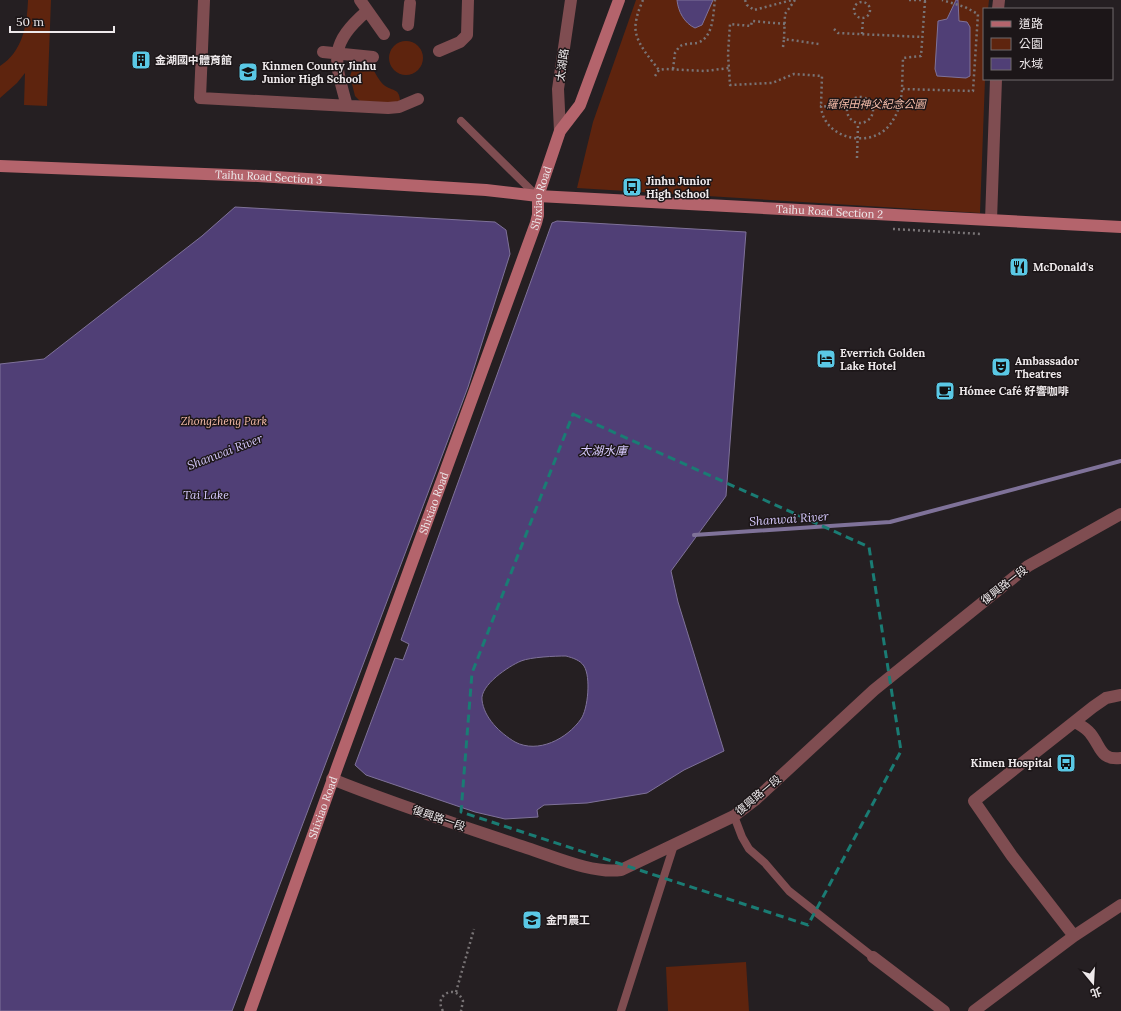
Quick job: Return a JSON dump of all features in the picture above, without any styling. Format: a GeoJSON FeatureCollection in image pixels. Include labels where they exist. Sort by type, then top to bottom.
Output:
{"type":"FeatureCollection","features":[{"type":"Feature","properties":{"kind":"street"},"geometry":{"type":"LineString","coordinates":[[204,0],[200,98],[347,106],[399,107],[418,99]]}},
{"type":"Feature","properties":{"kind":"street"},"geometry":{"type":"LineString","coordinates":[[360,0],[384,34]]}},
{"type":"Feature","properties":{"kind":"street"},"geometry":{"type":"LineString","coordinates":[[439,51],[460,42],[467,35],[468,0]]}},
{"type":"Feature","properties":{"kind":"street","name":"太湖路"},"geometry":{"type":"LineString","coordinates":[[560,131],[558,89],[571,0]]}},
{"type":"Feature","properties":{"kind":"street","name":"Shixiao Road"},"geometry":{"type":"LineString","coordinates":[[250,1011],[332,779],[536,223],[538,215],[538,196],[560,131],[580,105],[619,0]]}},
{"type":"Feature","properties":{"kind":"street"},"geometry":{"type":"LineString","coordinates":[[408,25],[410,3]]}},
{"type":"Feature","properties":{"kind":"street"},"geometry":{"type":"LineString","coordinates":[[347,106],[337,68],[338,53],[342,37],[350,26],[368,11]]}},
{"type":"Feature","properties":{"kind":"street"},"geometry":{"type":"LineString","coordinates":[[323,52],[373,57]]}},
{"type":"Feature","properties":{"kind":"street"},"geometry":{"type":"LineString","coordinates":[[990,220],[996,80]]}},
{"type":"Feature","properties":{"kind":"street","name":"Taihu Road Section 3"},"geometry":{"type":"LineString","coordinates":[[0,166],[266,177],[500,191],[538,196]]}},
{"type":"Feature","properties":{"kind":"street","name":"Taihu Road Section 2"},"geometry":{"type":"LineString","coordinates":[[538,196],[1121,227]]}},
{"type":"Feature","properties":{"kind":"street","name":"復興路一段"},"geometry":{"type":"LineString","coordinates":[[332,779],[379,798],[564,860],[610,872],[621,870],[734,816],[755,800],[874,690],[1028,566],[1121,514]]}},
{"type":"Feature","properties":{"kind":"street"},"geometry":{"type":"LineString","coordinates":[[1074,936],[1012,856],[974,801],[1106,698],[1121,694]]}},
{"type":"Feature","properties":{"kind":"street"},"geometry":{"type":"LineString","coordinates":[[1075,722],[1091,734],[1105,756],[1111,759],[1121,758]]}},
{"type":"Feature","properties":{"kind":"street"},"geometry":{"type":"LineString","coordinates":[[974,1011],[1074,936],[1121,905]]}},
{"type":"Feature","properties":{"kind":"street"},"geometry":{"type":"LineString","coordinates":[[873,957],[944,1011]]}},
{"type":"Feature","properties":{"kind":"street"},"geometry":{"type":"LineString","coordinates":[[981,1011],[982,1006],[988,999]]}},
{"type":"Feature","properties":{"kind":"lane"},"geometry":{"type":"LineString","coordinates":[[461,121],[538,196]]}},
{"type":"Feature","properties":{"kind":"lane"},"geometry":{"type":"LineString","coordinates":[[734,816],[746,844],[789,891],[873,957]]}},
{"type":"Feature","properties":{"kind":"lane"},"geometry":{"type":"LineString","coordinates":[[621,1011],[674,845]]}},
{"type":"Feature","properties":{"kind":"path"},"geometry":{"type":"LineString","coordinates":[[643,0],[635,23],[637,37],[647,55],[659,70]]}},
{"type":"Feature","properties":{"kind":"path"},"geometry":{"type":"LineString","coordinates":[[673,69],[675,53],[679,47],[701,41],[706,36],[711,27],[715,0]]}},
{"type":"Feature","properties":{"kind":"path"},"geometry":{"type":"LineString","coordinates":[[745,0],[747,5],[754,10],[794,0]]}},
{"type":"Feature","properties":{"kind":"path"},"geometry":{"type":"LineString","coordinates":[[784,47],[784,14],[794,0]]}},
{"type":"Feature","properties":{"kind":"path"},"geometry":{"type":"LineString","coordinates":[[785,24],[752,22],[751,26],[730,24],[728,54],[728,76],[730,85],[772,84],[794,74],[822,76],[821,113],[828,124],[837,132],[848,138],[858,139],[874,136],[886,129],[894,118],[901,104],[903,58],[921,56],[926,0],[909,0]]}},
{"type":"Feature","properties":{"kind":"path"},"geometry":{"type":"LineString","coordinates":[[902,89],[974,91],[978,14],[966,6],[952,4],[942,0]]}},
{"type":"Feature","properties":{"kind":"path"},"geometry":{"type":"LineString","coordinates":[[861,2],[866,4],[870,11],[868,16],[863,19],[856,16],[854,12],[855,6],[861,2]]}},
{"type":"Feature","properties":{"kind":"path"},"geometry":{"type":"LineString","coordinates":[[862,34],[863,19]]}},
{"type":"Feature","properties":{"kind":"path"},"geometry":{"type":"LineString","coordinates":[[834,29],[838,32],[922,37]]}},
{"type":"Feature","properties":{"kind":"path"},"geometry":{"type":"LineString","coordinates":[[784,39],[819,44]]}},
{"type":"Feature","properties":{"kind":"path"},"geometry":{"type":"LineString","coordinates":[[659,70],[673,69],[705,71],[729,68]]}},
{"type":"Feature","properties":{"kind":"path"},"geometry":{"type":"LineString","coordinates":[[655,76],[659,70]]}},
{"type":"Feature","properties":{"kind":"path"},"geometry":{"type":"LineString","coordinates":[[862,97],[870,101],[873,114],[867,121],[858,124],[851,120],[846,108],[854,98],[862,97]]}},
{"type":"Feature","properties":{"kind":"path"},"geometry":{"type":"LineString","coordinates":[[821,106],[846,108]]}},
{"type":"Feature","properties":{"kind":"path"},"geometry":{"type":"LineString","coordinates":[[858,124],[858,158]]}},
{"type":"Feature","properties":{"kind":"path"},"geometry":{"type":"LineString","coordinates":[[890,229],[986,234]]}},
{"type":"Feature","properties":{"kind":"path"},"geometry":{"type":"LineString","coordinates":[[456,992],[474,929]]}},
{"type":"Feature","properties":{"kind":"path"},"geometry":{"type":"LineString","coordinates":[[443,1011],[440,1004],[442,996],[449,992],[456,992],[464,1000],[461,1011]]}},
{"type":"Feature","properties":{"kind":"highlighted area"},"geometry":{"type":"Polygon","coordinates":[[[573,414],[869,547],[901,751],[808,925],[461,812],[472,673],[573,414]]]}},
{"type":"Feature","properties":{"kind":"green space"},"geometry":{"type":"Polygon","coordinates":[[[28,0],[51,0],[47,106],[24,105],[25,73],[17,83],[0,98],[0,66],[8,60],[19,45],[25,28],[28,0]]]}},
{"type":"Feature","properties":{"kind":"green space","name":"羅保田神父紀念公園"},"geometry":{"type":"Polygon","coordinates":[[[636,0],[989,0],[988,8],[983,8],[983,80],[985,80],[980,213],[577,188],[593,122],[636,0]]]}},
{"type":"Feature","properties":{"kind":"green space"},"geometry":{"type":"Polygon","coordinates":[[[409,41],[418,46],[422,51],[422,65],[418,70],[413,74],[403,75],[399,74],[390,65],[389,55],[390,51],[399,42],[409,41]]]}},
{"type":"Feature","properties":{"kind":"green space"},"geometry":{"type":"Polygon","coordinates":[[[353,68],[374,71],[383,84],[399,94],[400,100],[396,103],[360,101],[355,96],[350,76],[353,68]]]}},
{"type":"Feature","properties":{"kind":"green space"},"geometry":{"type":"Polygon","coordinates":[[[746,962],[749,1011],[668,1011],[666,967],[746,962]]]}},
{"type":"Feature","properties":{"kind":"water"},"geometry":{"type":"Polygon","coordinates":[[[677,0],[713,0],[702,25],[695,28],[691,26],[682,16],[677,0]]]}},
{"type":"Feature","properties":{"kind":"water"},"geometry":{"type":"Polygon","coordinates":[[[956,0],[958,0],[959,21],[967,22],[970,27],[970,76],[966,78],[937,76],[935,69],[938,21],[947,19],[956,0]]]}},
{"type":"Feature","properties":{"kind":"water","name":"Tai Lake"},"geometry":{"type":"Polygon","coordinates":[[[235,207],[495,222],[506,230],[510,254],[468,387],[232,1011],[0,1011],[0,364],[44,359],[202,236],[235,207]]]}},
{"type":"Feature","properties":{"kind":"water","name":"太湖水庫"},"geometry":{"type":"Polygon","coordinates":[[[557,221],[746,232],[726,496],[671,571],[678,602],[724,751],[684,770],[647,793],[587,803],[544,805],[537,810],[538,817],[505,819],[475,812],[366,775],[355,765],[395,658],[403,660],[409,644],[401,640],[552,223],[557,221]],[[566,656],[543,657],[521,661],[510,667],[490,682],[483,694],[483,707],[489,719],[498,730],[515,742],[533,746],[542,745],[560,738],[575,726],[581,719],[585,708],[588,685],[584,666],[580,662],[566,656]]]}},
{"type":"Feature","properties":{"kind":"waterway","name":"Shanwai River"},"geometry":{"type":"LineString","coordinates":[[694,535],[890,522],[1121,461]]}},
{"type":"Feature","properties":{"kind":"place","name":"金湖國中體育館"},"geometry":{"type":"Point","coordinates":[141,60]}},
{"type":"Feature","properties":{"kind":"place","name":"Kinmen County Jinhu Junior High School"},"geometry":{"type":"Point","coordinates":[248,72]}},
{"type":"Feature","properties":{"kind":"place","name":"Jinhu Junior High School"},"geometry":{"type":"Point","coordinates":[632,187]}},
{"type":"Feature","properties":{"kind":"place","name":"McDonald's"},"geometry":{"type":"Point","coordinates":[1019,267]}},
{"type":"Feature","properties":{"kind":"place","name":"Everrich Golden Lake Hotel"},"geometry":{"type":"Point","coordinates":[826,359]}},
{"type":"Feature","properties":{"kind":"place","name":"Ambassador Theatres"},"geometry":{"type":"Point","coordinates":[1001,367]}},
{"type":"Feature","properties":{"kind":"place","name":"Hómee Café 好響咖啡"},"geometry":{"type":"Point","coordinates":[945,391]}},
{"type":"Feature","properties":{"kind":"place","name":"Kimen Hospital"},"geometry":{"type":"Point","coordinates":[1066,763]}},
{"type":"Feature","properties":{"kind":"place","name":"金門農工"},"geometry":{"type":"Point","coordinates":[532,920]}},
{"type":"Feature","properties":{"kind":"park label","name":"Zhongzheng Park"},"geometry":{"type":"Point","coordinates":[224,421]}}]}
